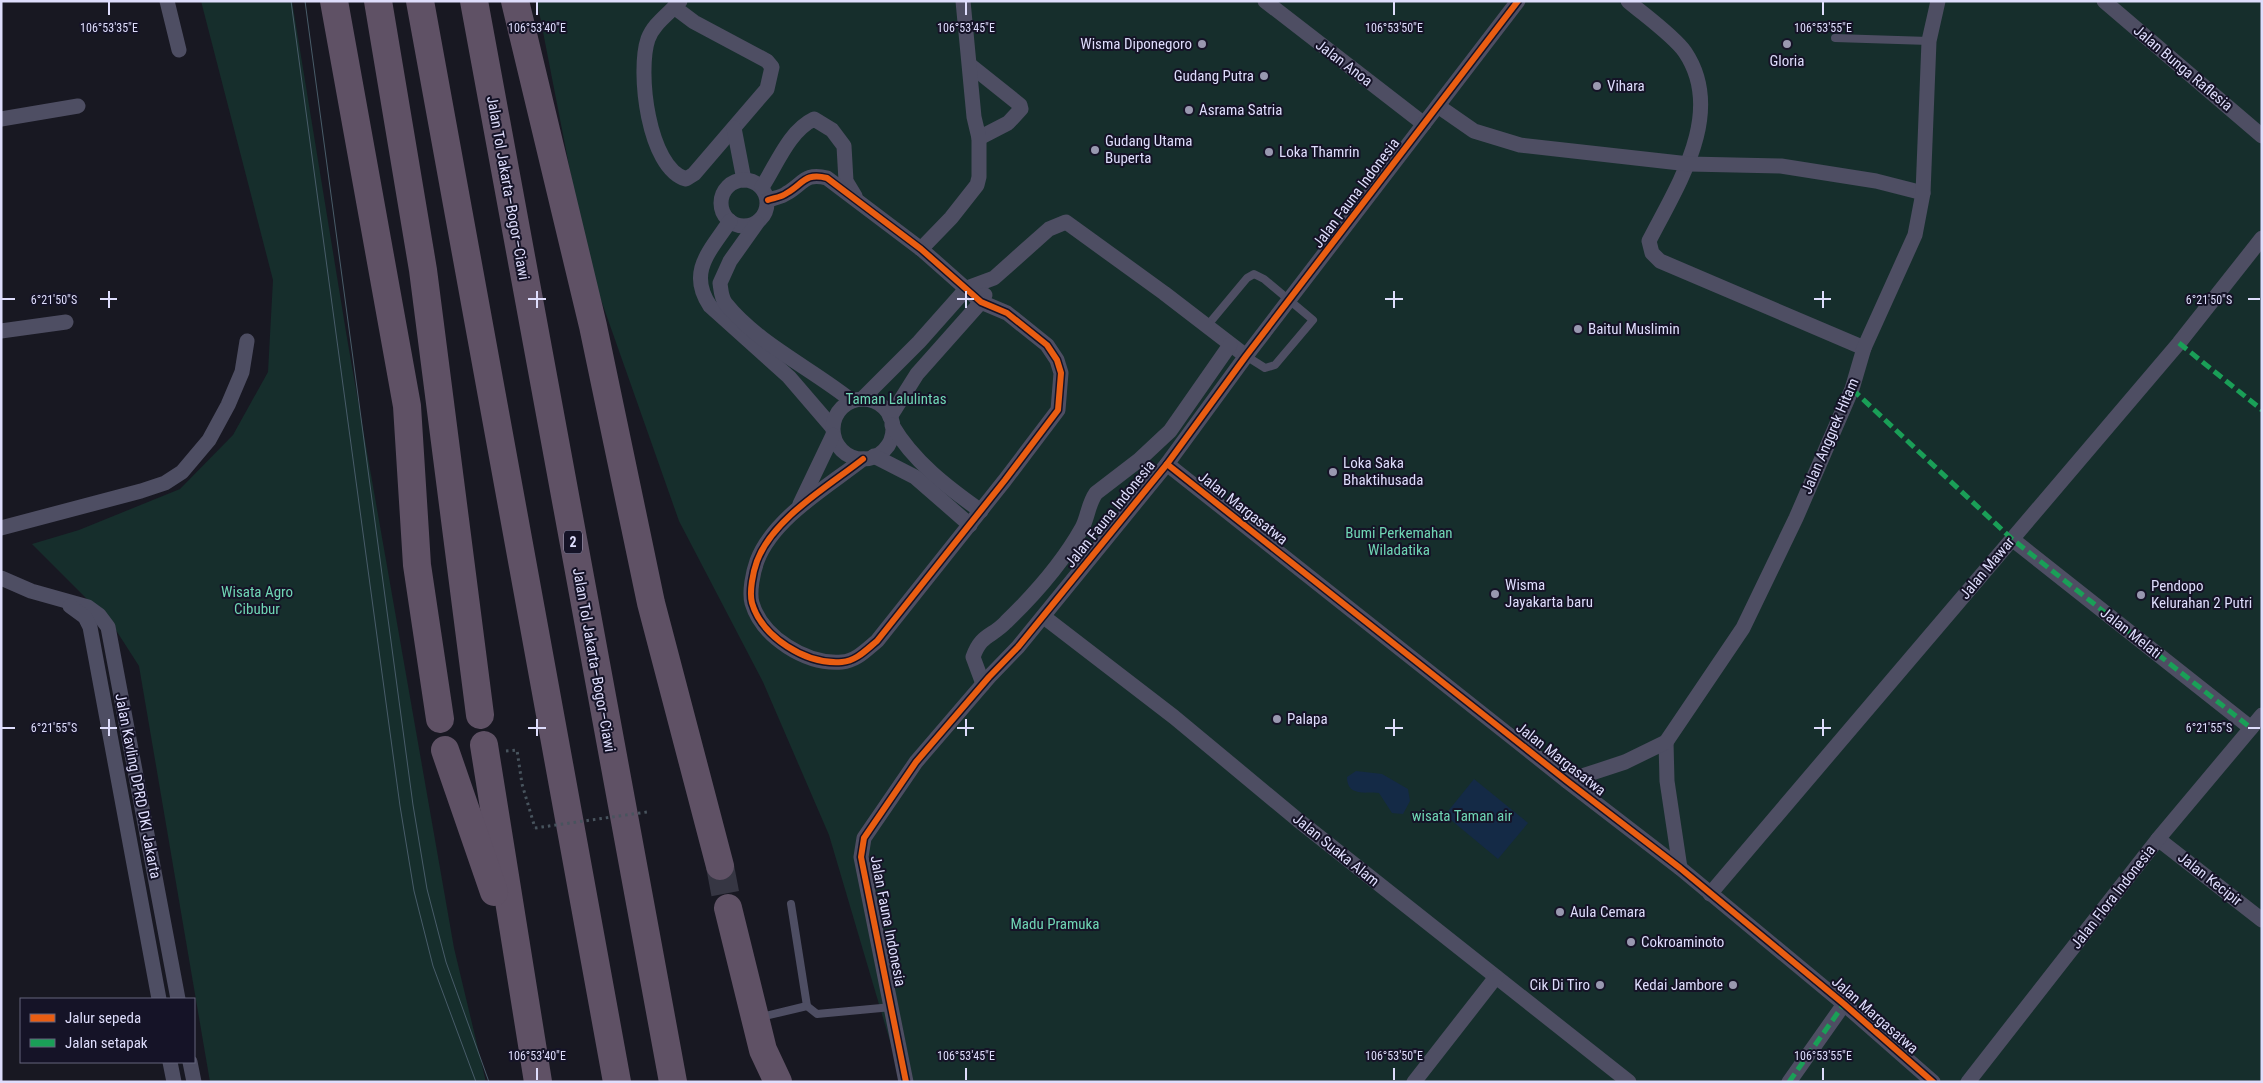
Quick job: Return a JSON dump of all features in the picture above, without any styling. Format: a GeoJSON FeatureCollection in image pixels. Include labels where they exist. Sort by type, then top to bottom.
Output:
{"type":"FeatureCollection","features":[{"type":"Feature","properties":{"kind":"highway"},"geometry":{"type":"LineString","coordinates":[[334,1],[407,406],[417,565],[440,719]]}},
{"type":"Feature","properties":{"kind":"highway"},"geometry":{"type":"LineString","coordinates":[[378,1],[423,270],[480,714]]}},
{"type":"Feature","properties":{"kind":"highway"},"geometry":{"type":"LineString","coordinates":[[420,1],[617,1082]]}},
{"type":"Feature","properties":{"kind":"highway","name":"Jalan Tol Jakarta–Bogor–Ciawi"},"geometry":{"type":"LineString","coordinates":[[474,1],[673,1082]]}},
{"type":"Feature","properties":{"kind":"highway"},"geometry":{"type":"LineString","coordinates":[[515,1],[593,326],[651,603],[720,866]]}},
{"type":"Feature","properties":{"kind":"highway"},"geometry":{"type":"LineString","coordinates":[[484,745],[522,992],[538,1082]]}},
{"type":"Feature","properties":{"kind":"highway"},"geometry":{"type":"LineString","coordinates":[[445,750],[518,962]]}},
{"type":"Feature","properties":{"kind":"highway"},"geometry":{"type":"LineString","coordinates":[[728,908],[763,1050],[778,1082]]}},
{"type":"Feature","properties":{"kind":"highway"},"geometry":{"type":"LineString","coordinates":[[522,992],[548,1082]]}},
{"type":"Feature","properties":{"kind":"street"},"geometry":{"type":"LineString","coordinates":[[167,1],[179,50]]}},
{"type":"Feature","properties":{"kind":"street"},"geometry":{"type":"LineString","coordinates":[[921,249],[951,218],[976,185],[980,169],[979,138],[974,117],[963,1]]}},
{"type":"Feature","properties":{"kind":"street","name":"Jalan Anoa"},"geometry":{"type":"LineString","coordinates":[[1265,1],[1424,124]]}},
{"type":"Feature","properties":{"kind":"street","name":"Jalan Fauna Indonesia"},"geometry":{"type":"LineString","coordinates":[[906,1082],[861,857],[864,838],[916,762],[1044,617],[1167,464],[1246,356],[1518,1]]}},
{"type":"Feature","properties":{"kind":"street"},"geometry":{"type":"LineString","coordinates":[[1628,1],[1684,50],[1695,70],[1700,88],[1701,114],[1689,164],[1649,241],[1652,253],[1660,261],[1864,348]]}},
{"type":"Feature","properties":{"kind":"street","name":"Jalan Anggrek Hitam"},"geometry":{"type":"LineString","coordinates":[[1567,781],[1625,762],[1666,742],[1743,628],[1796,518],[1852,389],[1864,348],[1915,235],[1923,193],[1929,41],[1938,1]]}},
{"type":"Feature","properties":{"kind":"street","name":"Jalan Bunga Raflesia"},"geometry":{"type":"LineString","coordinates":[[2104,1],[2262,136]]}},
{"type":"Feature","properties":{"kind":"street"},"geometry":{"type":"LineString","coordinates":[[677,4],[694,22],[767,61],[772,67],[767,89],[694,174],[686,179],[672,171],[657,150],[649,120],[645,72],[646,46],[653,28],[677,4]]}},
{"type":"Feature","properties":{"kind":"street"},"geometry":{"type":"LineString","coordinates":[[970,65],[1020,105],[1021,109],[1008,123],[979,138]]}},
{"type":"Feature","properties":{"kind":"street"},"geometry":{"type":"LineString","coordinates":[[1,119],[78,106]]}},
{"type":"Feature","properties":{"kind":"street"},"geometry":{"type":"LineString","coordinates":[[1438,106],[1474,131],[1520,145],[1689,164],[1780,166],[1876,181],[1923,193]]}},
{"type":"Feature","properties":{"kind":"street"},"geometry":{"type":"LineString","coordinates":[[858,201],[846,181],[844,146],[832,130],[814,119],[804,124],[796,133],[765,193],[766,214],[757,223],[722,277],[720,282],[721,294],[726,304],[743,321],[790,359],[857,400],[879,404],[900,438],[924,465],[981,511]]}},
{"type":"Feature","properties":{"kind":"street"},"geometry":{"type":"LineString","coordinates":[[734,128],[744,180]]}},
{"type":"Feature","properties":{"kind":"street"},"geometry":{"type":"LineString","coordinates":[[757,223],[743,227],[730,222],[721,208],[721,200],[728,186],[744,180],[750,180],[765,193],[788,193],[801,180],[819,176],[827,178],[921,249],[981,302],[1007,313],[1047,345],[1057,360],[1061,373],[1058,410],[877,642],[858,657],[842,662],[821,661],[802,655],[775,637],[761,621],[752,601],[753,580],[758,561],[766,546],[798,508],[868,458],[881,453],[890,440],[891,421],[917,374],[981,302],[994,278],[1049,228],[1066,222],[1246,356]]}},
{"type":"Feature","properties":{"kind":"street"},"geometry":{"type":"LineString","coordinates":[[730,222],[700,270],[701,294],[720,316],[789,377],[833,431],[835,441],[843,452],[868,458],[916,477],[970,525]]}},
{"type":"Feature","properties":{"kind":"street","name":"Jalan Mawar"},"geometry":{"type":"LineString","coordinates":[[1710,894],[2179,343],[2262,238]]}},
{"type":"Feature","properties":{"kind":"street"},"geometry":{"type":"LineString","coordinates":[[798,508],[833,431],[838,411],[857,400],[920,342],[967,288],[994,278]]}},
{"type":"Feature","properties":{"kind":"street"},"geometry":{"type":"LineString","coordinates":[[1,331],[66,322]]}},
{"type":"Feature","properties":{"kind":"street"},"geometry":{"type":"LineString","coordinates":[[1,528],[141,491],[166,483],[182,472],[209,440],[228,405],[242,372],[247,341]]}},
{"type":"Feature","properties":{"kind":"street"},"geometry":{"type":"LineString","coordinates":[[983,684],[973,657],[979,642],[988,634],[1000,628],[1027,600],[1084,526],[1091,499],[1096,492],[1140,460],[1170,430],[1230,345]]}},
{"type":"Feature","properties":{"kind":"street","name":"Jalan Margasatwa"},"geometry":{"type":"LineString","coordinates":[[1167,464],[1567,781],[1680,868],[1844,1004],[1932,1082]]}},
{"type":"Feature","properties":{"kind":"street","name":"Jalan Melati"},"geometry":{"type":"LineString","coordinates":[[2012,539],[2251,728]]}},
{"type":"Feature","properties":{"kind":"street","name":"Jalan Kavling DPRD DKI Jakarta"},"geometry":{"type":"LineString","coordinates":[[1,578],[63,601],[88,607],[100,615],[108,627],[178,998]]}},
{"type":"Feature","properties":{"kind":"street","name":"Jalan Kavling DPRD DKI Jakarta"},"geometry":{"type":"LineString","coordinates":[[63,601],[85,617],[90,627],[159,998]]}},
{"type":"Feature","properties":{"kind":"street","name":"Jalan Suaka Alam"},"geometry":{"type":"LineString","coordinates":[[1044,617],[1174,717],[1306,826],[1629,1082]]}},
{"type":"Feature","properties":{"kind":"street","name":"Jalan Flora Indonesia"},"geometry":{"type":"LineString","coordinates":[[1968,1082],[2158,839],[2262,715]]}},
{"type":"Feature","properties":{"kind":"street"},"geometry":{"type":"LineString","coordinates":[[1666,742],[1667,781],[1680,868]]}},
{"type":"Feature","properties":{"kind":"street","name":"Jalan Kecipir"},"geometry":{"type":"LineString","coordinates":[[2158,839],[2262,920]]}},
{"type":"Feature","properties":{"kind":"street"},"geometry":{"type":"LineString","coordinates":[[1414,1082],[1496,977]]}},
{"type":"Feature","properties":{"kind":"street"},"geometry":{"type":"LineString","coordinates":[[1789,1082],[1844,1004]]}},
{"type":"Feature","properties":{"kind":"street"},"geometry":{"type":"LineString","coordinates":[[170,1063],[174,1082]]}},
{"type":"Feature","properties":{"kind":"street"},"geometry":{"type":"LineString","coordinates":[[190,1063],[194,1082]]}},
{"type":"Feature","properties":{"kind":"lane"},"geometry":{"type":"LineString","coordinates":[[1834,38],[1929,41]]}},
{"type":"Feature","properties":{"kind":"lane"},"geometry":{"type":"LineString","coordinates":[[1207,326],[1247,278],[1254,274],[1264,278],[1288,301],[1313,320],[1276,365],[1265,368],[1246,356]]}},
{"type":"Feature","properties":{"kind":"lane"},"geometry":{"type":"LineString","coordinates":[[791,904],[807,1006],[817,1014],[892,1007]]}},
{"type":"Feature","properties":{"kind":"lane"},"geometry":{"type":"LineString","coordinates":[[755,1018],[807,1006]]}},
{"type":"Feature","properties":{"kind":"path"},"geometry":{"type":"LineString","coordinates":[[517,750],[522,784],[535,828],[647,812]]}},
{"type":"Feature","properties":{"kind":"green space","name":"Wisata Agro Cibubur"},"geometry":{"type":"Polygon","coordinates":[[[201,1],[292,1],[347,338],[454,948],[486,1082],[210,1082],[139,666],[112,624],[32,544],[79,530],[180,489],[233,435],[268,372],[273,280],[201,1]]]}},
{"type":"Feature","properties":{"kind":"green space","name":"Bumi Perkemahan Wiladatika"},"geometry":{"type":"Polygon","coordinates":[[[537,1],[2262,1],[2262,1082],[902,1082],[829,835],[763,682],[679,521],[588,263],[537,1]]]}},
{"type":"Feature","properties":{"kind":"water"},"geometry":{"type":"Polygon","coordinates":[[[1356,771],[1382,774],[1408,789],[1410,801],[1403,814],[1392,813],[1379,793],[1362,793],[1353,790],[1348,783],[1347,777],[1356,771]]]}},
{"type":"Feature","properties":{"kind":"water"},"geometry":{"type":"Polygon","coordinates":[[[1474,779],[1528,823],[1498,859],[1445,815],[1474,779]]]}},
{"type":"Feature","properties":{"kind":"tunnel"},"geometry":{"type":"LineString","coordinates":[[720,866],[728,908]]}},
{"type":"Feature","properties":{"kind":"tram line"},"geometry":{"type":"LineString","coordinates":[[291,1],[400,806],[414,891],[433,966],[476,1082]]}},
{"type":"Feature","properties":{"kind":"tram line"},"geometry":{"type":"LineString","coordinates":[[305,1],[413,805],[427,889],[446,962],[489,1082]]}},
{"type":"Feature","properties":{"kind":"marked path"},"geometry":{"type":"LineString","coordinates":[[2179,343],[2262,410]]}},
{"type":"Feature","properties":{"kind":"marked path"},"geometry":{"type":"LineString","coordinates":[[1852,389],[2012,539],[2251,728]]}},
{"type":"Feature","properties":{"kind":"marked path"},"geometry":{"type":"LineString","coordinates":[[1789,1082],[1844,1004]]}},
{"type":"Feature","properties":{"kind":"cycle path"},"geometry":{"type":"LineString","coordinates":[[906,1082],[861,857],[864,838],[916,762],[989,677],[1018,647],[1167,464],[1246,356],[1518,1]]}},
{"type":"Feature","properties":{"kind":"cycle path"},"geometry":{"type":"LineString","coordinates":[[768,200],[785,194],[809,178],[827,178],[921,249],[981,302],[1007,313],[1047,345],[1057,360],[1061,373],[1058,410],[1005,480],[877,641],[852,660],[828,662],[800,654],[775,637],[757,615],[752,603],[751,588],[757,561],[765,545],[776,531],[803,504],[863,459]]}},
{"type":"Feature","properties":{"kind":"cycle path"},"geometry":{"type":"LineString","coordinates":[[1167,464],[1567,781],[1680,868],[1844,1004],[1933,1082]]}},
{"type":"Feature","properties":{"kind":"place","name":"Wisma Diponegoro"},"geometry":{"type":"Point","coordinates":[1202,44]}},
{"type":"Feature","properties":{"kind":"place","name":"Gloria"},"geometry":{"type":"Point","coordinates":[1787,44]}},
{"type":"Feature","properties":{"kind":"place","name":"Gudang Putra"},"geometry":{"type":"Point","coordinates":[1264,76]}},
{"type":"Feature","properties":{"kind":"place","name":"Vihara"},"geometry":{"type":"Point","coordinates":[1597,86]}},
{"type":"Feature","properties":{"kind":"place","name":"Asrama Satria"},"geometry":{"type":"Point","coordinates":[1189,110]}},
{"type":"Feature","properties":{"kind":"place","name":"Gudang Utama Buperta"},"geometry":{"type":"Point","coordinates":[1095,150]}},
{"type":"Feature","properties":{"kind":"place","name":"Loka Thamrin"},"geometry":{"type":"Point","coordinates":[1269,152]}},
{"type":"Feature","properties":{"kind":"place","name":"Baitul Muslimin"},"geometry":{"type":"Point","coordinates":[1578,329]}},
{"type":"Feature","properties":{"kind":"place","name":"Loka Saka Bhaktihusada"},"geometry":{"type":"Point","coordinates":[1333,472]}},
{"type":"Feature","properties":{"kind":"place","name":"Wisma Jayakarta baru"},"geometry":{"type":"Point","coordinates":[1495,594]}},
{"type":"Feature","properties":{"kind":"place","name":"Pendopo Kelurahan 2 Putri"},"geometry":{"type":"Point","coordinates":[2141,595]}},
{"type":"Feature","properties":{"kind":"place","name":"Palapa"},"geometry":{"type":"Point","coordinates":[1277,719]}},
{"type":"Feature","properties":{"kind":"place","name":"Aula Cemara"},"geometry":{"type":"Point","coordinates":[1560,912]}},
{"type":"Feature","properties":{"kind":"place","name":"Cokroaminoto"},"geometry":{"type":"Point","coordinates":[1631,942]}},
{"type":"Feature","properties":{"kind":"place","name":"Cik Di Tiro"},"geometry":{"type":"Point","coordinates":[1600,985]}},
{"type":"Feature","properties":{"kind":"place","name":"Kedai Jambore"},"geometry":{"type":"Point","coordinates":[1733,985]}},
{"type":"Feature","properties":{"kind":"park label","name":"Taman Lalulintas"},"geometry":{"type":"Point","coordinates":[896,399]}},
{"type":"Feature","properties":{"kind":"park label","name":"wisata Taman air"},"geometry":{"type":"Point","coordinates":[1462,816]}},
{"type":"Feature","properties":{"kind":"park label","name":"Madu Pramuka"},"geometry":{"type":"Point","coordinates":[1055,924]}}]}
